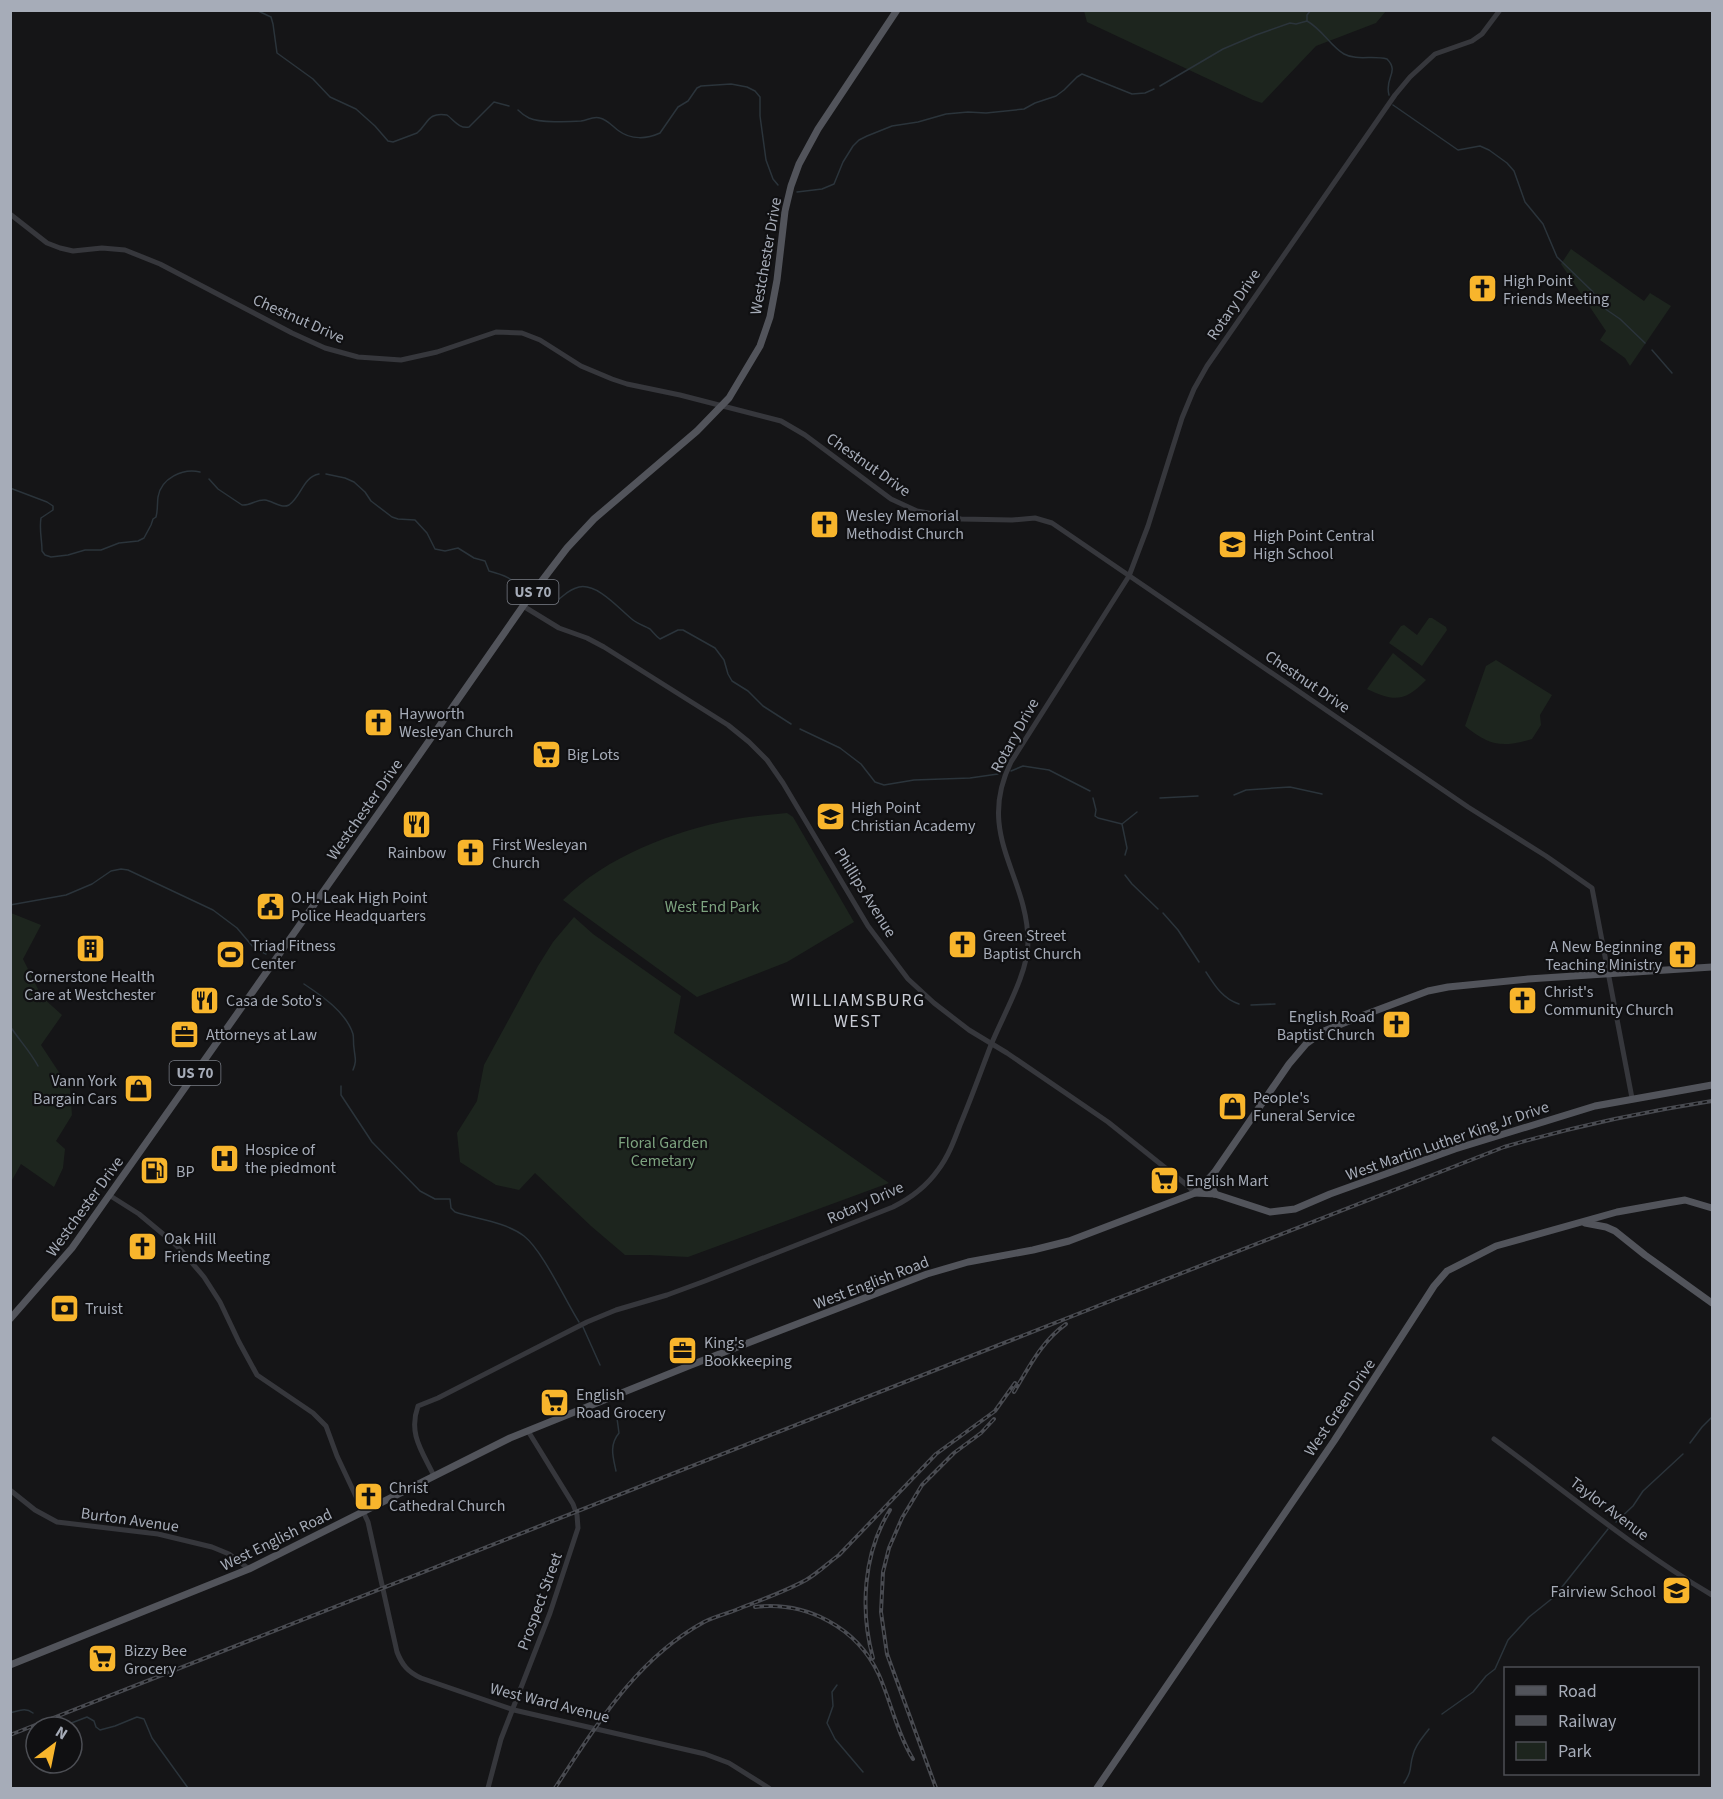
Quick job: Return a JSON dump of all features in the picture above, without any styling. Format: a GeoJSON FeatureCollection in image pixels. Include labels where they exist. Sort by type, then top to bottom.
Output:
{"type":"FeatureCollection","features":[{"type":"Feature","properties":{"kind":"main road","name":"Westchester Drive"},"geometry":{"type":"LineString","coordinates":[[10,1319],[72,1248],[523,606],[567,548],[594,519],[697,431],[729,398],[760,346],[770,316],[777,280],[785,211],[799,164],[818,129],[897,10]]}},
{"type":"Feature","properties":{"kind":"main road","name":"West English Road"},"geometry":{"type":"LineString","coordinates":[[10,1665],[249,1569],[528,1431],[900,1283],[968,1262],[1069,1241],[1195,1193],[1214,1173],[1289,1064],[1306,1044],[1324,1031],[1396,1002],[1448,987],[1713,967]]}},
{"type":"Feature","properties":{"kind":"main road","name":"West Martin Luther King Jr Drive"},"geometry":{"type":"LineString","coordinates":[[1195,1193],[1215,1194],[1270,1212],[1295,1209],[1455,1149],[1595,1106],[1713,1085]]}},
{"type":"Feature","properties":{"kind":"main road"},"geometry":{"type":"LineString","coordinates":[[1214,1173],[1212,1187],[1215,1194]]}},
{"type":"Feature","properties":{"kind":"main road","name":"West Green Drive"},"geometry":{"type":"LineString","coordinates":[[1097,1788],[1253,1561],[1447,1271],[1496,1246],[1617,1212],[1685,1200],[1713,1208]]}},
{"type":"Feature","properties":{"kind":"main road"},"geometry":{"type":"LineString","coordinates":[[1615,1231],[1612,1224],[1617,1212]]}},
{"type":"Feature","properties":{"kind":"main road"},"geometry":{"type":"LineString","coordinates":[[1583,1223],[1615,1231],[1713,1303]]}},
{"type":"Feature","properties":{"kind":"street","name":"Rotary Drive"},"geometry":{"type":"LineString","coordinates":[[434,1476],[415,1435],[414,1423],[418,1406],[586,1322],[705,1281],[850,1225],[911,1198],[926,1185],[943,1163],[1024,966],[1028,947],[1020,897],[1006,859],[1000,831],[999,802],[1007,770],[1130,576],[1182,418],[1207,366],[1395,95],[1429,58],[1472,41],[1482,34],[1500,10]]}},
{"type":"Feature","properties":{"kind":"street","name":"Chestnut Drive"},"geometry":{"type":"LineString","coordinates":[[10,214],[47,243],[60,248],[125,250],[160,264],[292,333],[326,348],[364,359],[401,360],[437,352],[496,332],[514,332],[531,336],[581,366],[612,379],[771,417],[790,425],[891,499],[904,506],[943,517],[1012,520],[1028,518],[1043,519],[1052,523],[1468,807],[1592,888],[1632,1098]]}},
{"type":"Feature","properties":{"kind":"street","name":"Phillips Avenue"},"geometry":{"type":"LineString","coordinates":[[523,606],[560,628],[604,647],[728,725],[749,742],[767,760],[782,782],[868,926],[908,979],[969,1030],[1108,1122],[1195,1193]]}},
{"type":"Feature","properties":{"kind":"street","name":"West Ward Avenue"},"geometry":{"type":"LineString","coordinates":[[109,1195],[139,1214],[169,1239],[204,1277],[223,1308],[257,1375],[313,1413],[326,1426],[337,1456],[364,1511],[377,1556],[397,1652],[403,1666],[408,1671],[421,1678],[513,1710],[705,1754],[729,1763],[769,1788]]}},
{"type":"Feature","properties":{"kind":"street","name":"Prospect Street"},"geometry":{"type":"LineString","coordinates":[[488,1788],[501,1740],[577,1533],[578,1520],[573,1504],[528,1431]]}},
{"type":"Feature","properties":{"kind":"street","name":"Taylor Avenue"},"geometry":{"type":"LineString","coordinates":[[1494,1439],[1647,1553],[1713,1595]]}},
{"type":"Feature","properties":{"kind":"street","name":"Burton Avenue"},"geometry":{"type":"LineString","coordinates":[[10,1490],[35,1510],[57,1522],[158,1534],[219,1550],[229,1554],[249,1569]]}},
{"type":"Feature","properties":{"kind":"green space"},"geometry":{"type":"Polygon","coordinates":[[[1084,10],[1386,11],[1376,23],[1316,46],[1262,103],[1087,22],[1084,10]]]}},
{"type":"Feature","properties":{"kind":"green space"},"geometry":{"type":"Polygon","coordinates":[[[1571,249],[1644,301],[1650,293],[1671,306],[1630,366],[1625,358],[1600,340],[1606,331],[1561,264],[1571,249]]]}},
{"type":"Feature","properties":{"kind":"green space"},"geometry":{"type":"Polygon","coordinates":[[[1429,618],[1446,627],[1447,630],[1422,666],[1389,643],[1404,625],[1417,635],[1429,618]]]}},
{"type":"Feature","properties":{"kind":"green space"},"geometry":{"type":"Polygon","coordinates":[[[1393,653],[1426,680],[1412,693],[1399,698],[1392,698],[1367,689],[1393,653]]]}},
{"type":"Feature","properties":{"kind":"green space"},"geometry":{"type":"Polygon","coordinates":[[[1496,660],[1552,695],[1540,715],[1541,725],[1532,739],[1512,744],[1496,743],[1482,738],[1465,726],[1486,666],[1496,660]]]}},
{"type":"Feature","properties":{"kind":"green space","name":"West End Park"},"geometry":{"type":"Polygon","coordinates":[[[787,813],[793,817],[854,922],[787,962],[697,997],[563,900],[599,871],[641,848],[664,839],[731,820],[787,813]]]}},
{"type":"Feature","properties":{"kind":"green space"},"geometry":{"type":"Polygon","coordinates":[[[11,913],[41,925],[23,959],[42,997],[62,1015],[41,1045],[70,1089],[72,1115],[56,1141],[65,1149],[63,1168],[54,1187],[21,1164],[11,1182],[11,913]]]}},
{"type":"Feature","properties":{"kind":"green space","name":"Floral Garden Cemetary"},"geometry":{"type":"Polygon","coordinates":[[[574,917],[593,934],[681,996],[674,1033],[889,1183],[688,1257],[625,1255],[535,1173],[519,1190],[496,1185],[460,1162],[457,1133],[477,1101],[484,1065],[538,966],[553,942],[574,917]]]}},
{"type":"Feature","properties":{"kind":"waterway"},"geometry":{"type":"LineString","coordinates":[[256,10],[271,17],[277,53],[313,79],[330,97],[356,109],[388,141],[393,142],[417,133],[429,119],[436,115],[447,115],[459,125],[469,127],[494,102],[509,106]]}},
{"type":"Feature","properties":{"kind":"waterway"},"geometry":{"type":"LineString","coordinates":[[1307,21],[1307,15],[1311,10]]}},
{"type":"Feature","properties":{"kind":"waterway"},"geometry":{"type":"LineString","coordinates":[[1160,86],[1223,49],[1290,23],[1307,21],[1344,54],[1354,57],[1387,59],[1392,68],[1388,84],[1389,95]]}},
{"type":"Feature","properties":{"kind":"waterway"},"geometry":{"type":"LineString","coordinates":[[797,192],[822,189],[834,184],[853,146],[859,140],[892,126],[946,114],[1024,109],[1056,96],[1082,74],[1132,94],[1145,93],[1154,89]]}},
{"type":"Feature","properties":{"kind":"waterway"},"geometry":{"type":"LineString","coordinates":[[518,110],[534,120],[584,121],[595,117],[600,118],[624,134],[644,137],[660,133],[678,107],[688,101],[701,86],[731,84],[747,87],[760,97],[760,116],[766,160],[773,179],[778,185]]}},
{"type":"Feature","properties":{"kind":"waterway"},"geometry":{"type":"LineString","coordinates":[[1393,105],[1458,150],[1480,146],[1507,163],[1514,171],[1525,202],[1543,224],[1557,257],[1592,291],[1604,308],[1620,319],[1645,343]]}},
{"type":"Feature","properties":{"kind":"waterway"},"geometry":{"type":"LineString","coordinates":[[1652,350],[1672,373]]}},
{"type":"Feature","properties":{"kind":"waterway"},"geometry":{"type":"LineString","coordinates":[[10,488],[53,506],[53,510],[41,518],[40,522],[42,551],[51,557],[85,550],[101,550],[119,543],[144,538],[156,517],[158,497],[163,485],[180,473],[200,472]]}},
{"type":"Feature","properties":{"kind":"waterway"},"geometry":{"type":"LineString","coordinates":[[209,479],[218,489],[242,505],[265,500],[286,506],[293,501],[309,479],[319,474]]}},
{"type":"Feature","properties":{"kind":"waterway"},"geometry":{"type":"LineString","coordinates":[[326,474],[354,482],[371,501],[392,517],[415,520],[427,533],[435,549],[445,551],[458,548],[474,558],[485,561],[489,571],[508,578],[522,591]]}},
{"type":"Feature","properties":{"kind":"waterway"},"geometry":{"type":"LineString","coordinates":[[538,603],[552,603],[573,589],[586,587],[601,593],[660,639],[678,630],[683,630],[715,648],[724,660],[732,681],[748,691],[763,706],[791,724]]}},
{"type":"Feature","properties":{"kind":"waterway"},"geometry":{"type":"LineString","coordinates":[[800,729],[840,748],[861,764],[875,782],[884,785],[914,780],[970,778],[998,774]]}},
{"type":"Feature","properties":{"kind":"waterway"},"geometry":{"type":"LineString","coordinates":[[1011,771],[1023,766],[1049,770],[1090,791]]}},
{"type":"Feature","properties":{"kind":"waterway"},"geometry":{"type":"LineString","coordinates":[[1234,795],[1246,790],[1290,787],[1322,794]]}},
{"type":"Feature","properties":{"kind":"waterway"},"geometry":{"type":"LineString","coordinates":[[1160,798],[1198,796]]}},
{"type":"Feature","properties":{"kind":"waterway"},"geometry":{"type":"LineString","coordinates":[[1093,798],[1095,816],[1098,818],[1122,824],[1137,812]]}},
{"type":"Feature","properties":{"kind":"waterway"},"geometry":{"type":"LineString","coordinates":[[1122,824],[1127,848],[1125,855]]}},
{"type":"Feature","properties":{"kind":"waterway"},"geometry":{"type":"LineString","coordinates":[[10,905],[66,895],[92,884],[111,871],[128,870],[213,910],[237,928],[254,948],[266,954]]}},
{"type":"Feature","properties":{"kind":"waterway"},"geometry":{"type":"LineString","coordinates":[[1125,875],[1158,909]]}},
{"type":"Feature","properties":{"kind":"waterway"},"geometry":{"type":"LineString","coordinates":[[1163,913],[1178,930],[1199,962]]}},
{"type":"Feature","properties":{"kind":"waterway"},"geometry":{"type":"LineString","coordinates":[[1206,972],[1224,995],[1239,1004]]}},
{"type":"Feature","properties":{"kind":"waterway"},"geometry":{"type":"LineString","coordinates":[[304,984],[333,1005],[350,1026],[355,1059],[353,1070]]}},
{"type":"Feature","properties":{"kind":"waterway"},"geometry":{"type":"LineString","coordinates":[[1251,1005],[1275,1004]]}},
{"type":"Feature","properties":{"kind":"waterway"},"geometry":{"type":"LineString","coordinates":[[10,1026],[38,1066]]}},
{"type":"Feature","properties":{"kind":"waterway"},"geometry":{"type":"LineString","coordinates":[[341,1086],[341,1095],[372,1142],[420,1191],[435,1199],[450,1199],[451,1208],[455,1212],[509,1227],[524,1236],[539,1253],[579,1322]]}},
{"type":"Feature","properties":{"kind":"waterway"},"geometry":{"type":"LineString","coordinates":[[583,1327],[600,1365]]}},
{"type":"Feature","properties":{"kind":"waterway"},"geometry":{"type":"LineString","coordinates":[[616,1411],[619,1433],[614,1442],[613,1451],[616,1471]]}},
{"type":"Feature","properties":{"kind":"waterway"},"geometry":{"type":"LineString","coordinates":[[1690,1443],[1712,1417]]}},
{"type":"Feature","properties":{"kind":"waterway"},"geometry":{"type":"LineString","coordinates":[[1616,1522],[1633,1506],[1643,1491],[1683,1454]]}},
{"type":"Feature","properties":{"kind":"waterway"},"geometry":{"type":"LineString","coordinates":[[1442,1714],[1473,1692],[1495,1669],[1508,1640],[1529,1617],[1554,1597],[1608,1529]]}},
{"type":"Feature","properties":{"kind":"waterway"},"geometry":{"type":"LineString","coordinates":[[837,1685],[832,1692],[833,1706],[827,1723],[835,1739],[863,1772]]}},
{"type":"Feature","properties":{"kind":"waterway"},"geometry":{"type":"LineString","coordinates":[[10,1713],[25,1710],[33,1713]]}},
{"type":"Feature","properties":{"kind":"waterway"},"geometry":{"type":"LineString","coordinates":[[84,1718],[87,1717],[94,1721],[100,1730],[137,1717],[144,1719],[152,1738],[188,1788]]}},
{"type":"Feature","properties":{"kind":"waterway"},"geometry":{"type":"LineString","coordinates":[[1404,1783],[1410,1772],[1416,1748],[1429,1729]]}},
{"type":"Feature","properties":{"kind":"railway"},"geometry":{"type":"LineString","coordinates":[[10,1735],[1504,1147],[1607,1121],[1712,1101]]}},
{"type":"Feature","properties":{"kind":"railway"},"geometry":{"type":"LineString","coordinates":[[1014,1392],[1043,1346],[1066,1324]]}},
{"type":"Feature","properties":{"kind":"railway"},"geometry":{"type":"LineString","coordinates":[[555,1788],[619,1696],[658,1655],[680,1637],[704,1622],[783,1591],[819,1571],[839,1555],[936,1454],[995,1411],[1015,1383]]}},
{"type":"Feature","properties":{"kind":"railway"},"geometry":{"type":"LineString","coordinates":[[936,1788],[887,1654],[881,1612],[883,1572],[889,1548],[902,1518],[922,1485],[954,1453],[981,1433],[994,1419]]}},
{"type":"Feature","properties":{"kind":"railway"},"geometry":{"type":"LineString","coordinates":[[873,1658],[866,1621],[866,1582],[874,1545],[890,1510]]}},
{"type":"Feature","properties":{"kind":"railway"},"geometry":{"type":"LineString","coordinates":[[755,1607],[793,1608],[811,1613],[844,1631],[858,1643],[879,1675],[913,1759]]}},
{"type":"Feature","properties":{"kind":"place","name":"High Point Friends Meeting"},"geometry":{"type":"Point","coordinates":[1482,289]}},
{"type":"Feature","properties":{"kind":"place","name":"Wesley Memorial Methodist Church"},"geometry":{"type":"Point","coordinates":[825,524]}},
{"type":"Feature","properties":{"kind":"place","name":"High Point Central High School"},"geometry":{"type":"Point","coordinates":[1232,544]}},
{"type":"Feature","properties":{"kind":"place","name":"Hayworth Wesleyan Church"},"geometry":{"type":"Point","coordinates":[378,722]}},
{"type":"Feature","properties":{"kind":"place","name":"Big Lots"},"geometry":{"type":"Point","coordinates":[546,754]}},
{"type":"Feature","properties":{"kind":"place","name":"High Point Christian Academy"},"geometry":{"type":"Point","coordinates":[830,816]}},
{"type":"Feature","properties":{"kind":"place","name":"Rainbow"},"geometry":{"type":"Point","coordinates":[417,824]}},
{"type":"Feature","properties":{"kind":"place","name":"First Wesleyan Church"},"geometry":{"type":"Point","coordinates":[471,853]}},
{"type":"Feature","properties":{"kind":"place","name":"O.H. Leak High Point Police Headquarters"},"geometry":{"type":"Point","coordinates":[270,906]}},
{"type":"Feature","properties":{"kind":"place","name":"Green Street Baptist Church"},"geometry":{"type":"Point","coordinates":[962,944]}},
{"type":"Feature","properties":{"kind":"place","name":"Cornerstone Health Care at Westchester"},"geometry":{"type":"Point","coordinates":[90,948]}},
{"type":"Feature","properties":{"kind":"place","name":"Triad Fitness Center"},"geometry":{"type":"Point","coordinates":[230,954]}},
{"type":"Feature","properties":{"kind":"place","name":"A New Beginning Teaching Ministry"},"geometry":{"type":"Point","coordinates":[1683,955]}},
{"type":"Feature","properties":{"kind":"place","name":"Casa de Soto's"},"geometry":{"type":"Point","coordinates":[205,1000]}},
{"type":"Feature","properties":{"kind":"place","name":"Christ's Community Church"},"geometry":{"type":"Point","coordinates":[1523,1000]}},
{"type":"Feature","properties":{"kind":"place","name":"English Road Baptist Church"},"geometry":{"type":"Point","coordinates":[1396,1025]}},
{"type":"Feature","properties":{"kind":"place","name":"Attorneys at Law"},"geometry":{"type":"Point","coordinates":[185,1034]}},
{"type":"Feature","properties":{"kind":"place","name":"Vann York Bargain Cars"},"geometry":{"type":"Point","coordinates":[138,1089]}},
{"type":"Feature","properties":{"kind":"place","name":"People's Funeral Service"},"geometry":{"type":"Point","coordinates":[1232,1106]}},
{"type":"Feature","properties":{"kind":"place","name":"Hospice of the piedmont"},"geometry":{"type":"Point","coordinates":[224,1158]}},
{"type":"Feature","properties":{"kind":"place","name":"BP"},"geometry":{"type":"Point","coordinates":[155,1171]}},
{"type":"Feature","properties":{"kind":"place","name":"English Mart"},"geometry":{"type":"Point","coordinates":[1165,1180]}},
{"type":"Feature","properties":{"kind":"place","name":"Oak Hill Friends Meeting"},"geometry":{"type":"Point","coordinates":[143,1247]}},
{"type":"Feature","properties":{"kind":"place","name":"Truist"},"geometry":{"type":"Point","coordinates":[64,1308]}},
{"type":"Feature","properties":{"kind":"place","name":"King's Bookkeeping"},"geometry":{"type":"Point","coordinates":[683,1351]}},
{"type":"Feature","properties":{"kind":"place","name":"English Road Grocery"},"geometry":{"type":"Point","coordinates":[555,1403]}},
{"type":"Feature","properties":{"kind":"place","name":"Christ Cathedral Church"},"geometry":{"type":"Point","coordinates":[368,1496]}},
{"type":"Feature","properties":{"kind":"place","name":"Fairview School"},"geometry":{"type":"Point","coordinates":[1677,1591]}},
{"type":"Feature","properties":{"kind":"place","name":"Bizzy Bee Grocery"},"geometry":{"type":"Point","coordinates":[103,1659]}},
{"type":"Feature","properties":{"kind":"district","name":"WILLIAMSBURG WEST"},"geometry":{"type":"Point","coordinates":[858,1010]}}]}
